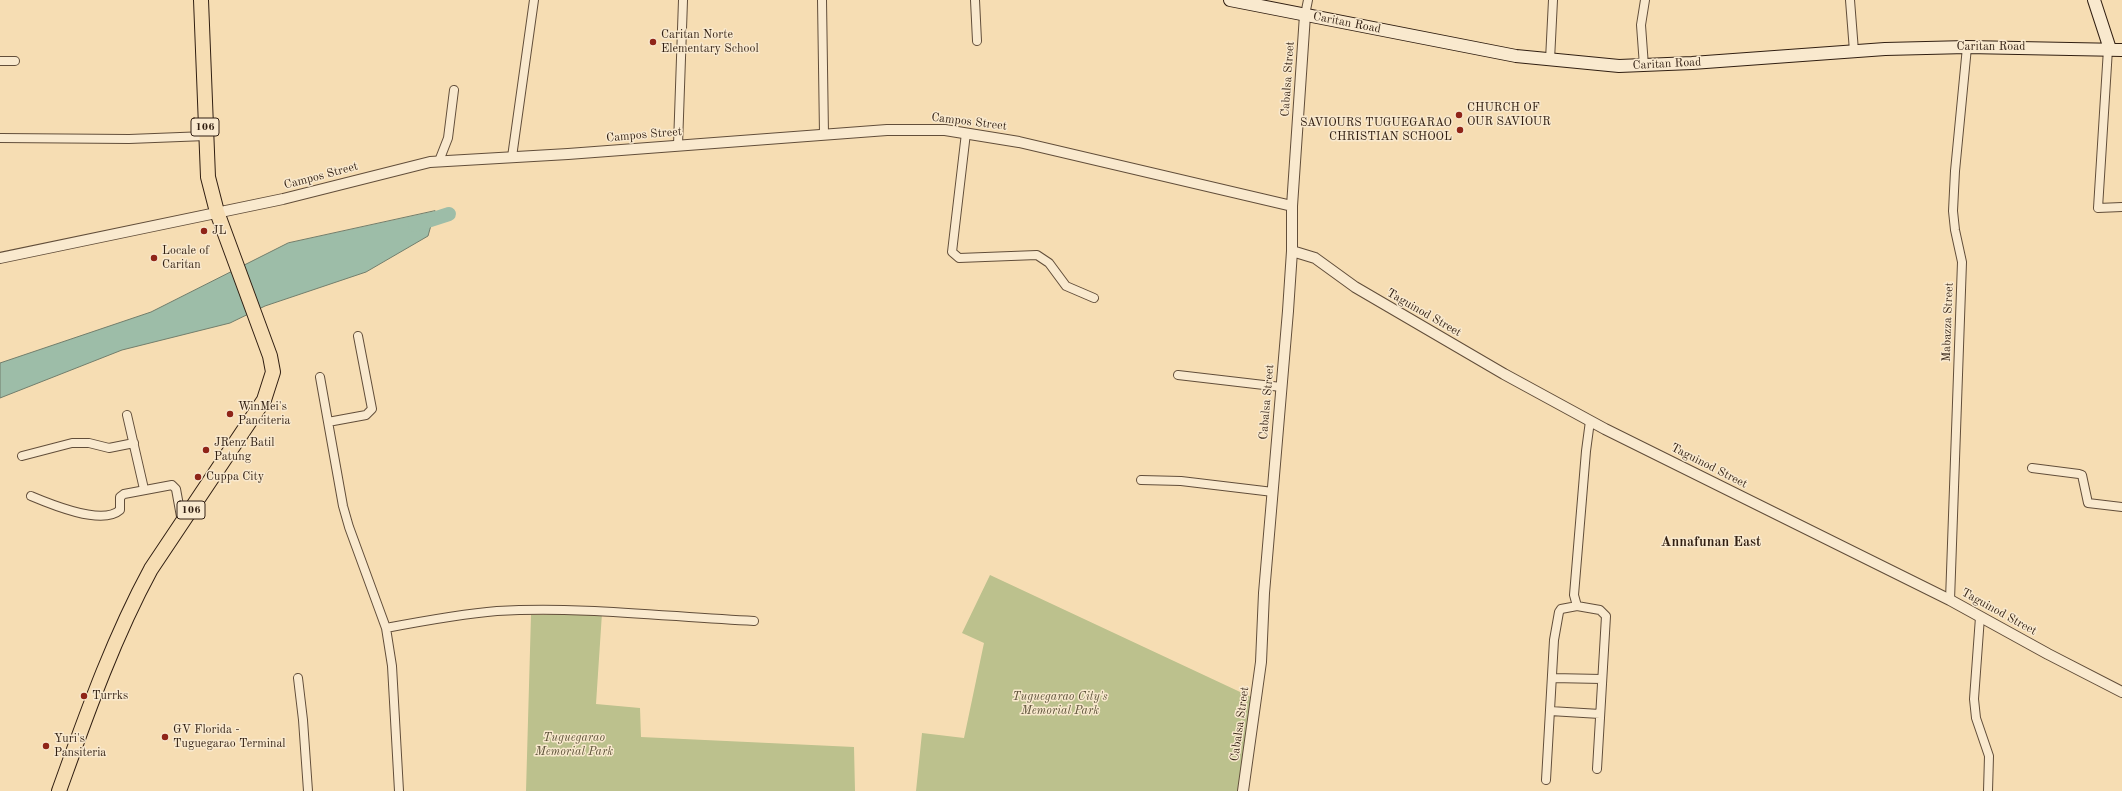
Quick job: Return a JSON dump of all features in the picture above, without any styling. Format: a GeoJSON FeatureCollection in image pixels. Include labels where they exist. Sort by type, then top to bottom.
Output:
{"type":"FeatureCollection","features":[{"type":"Feature","properties":{"kind":"highway","name":"106"},"geometry":{"type":"LineString","coordinates":[[59,791],[117,638],[137,594],[151,569],[267,394],[272,372],[270,356],[230,250],[217,212],[208,177],[201,0]]}},
{"type":"Feature","properties":{"kind":"main road","name":"Caritan Road"},"geometry":{"type":"LineString","coordinates":[[1230,0],[1516,56],[1619,66],[1644,66],[1854,51],[1968,47],[2113,49]]}},
{"type":"Feature","properties":{"kind":"main road"},"geometry":{"type":"LineString","coordinates":[[2094,0],[2113,49]]}},
{"type":"Feature","properties":{"kind":"street"},"geometry":{"type":"LineString","coordinates":[[512,157],[534,0]]}},
{"type":"Feature","properties":{"kind":"street"},"geometry":{"type":"LineString","coordinates":[[678,145],[683,0]]}},
{"type":"Feature","properties":{"kind":"street"},"geometry":{"type":"LineString","coordinates":[[822,0],[824,134]]}},
{"type":"Feature","properties":{"kind":"street"},"geometry":{"type":"LineString","coordinates":[[975,0],[977,42]]}},
{"type":"Feature","properties":{"kind":"street"},"geometry":{"type":"LineString","coordinates":[[1306,15],[1308,0]]}},
{"type":"Feature","properties":{"kind":"street"},"geometry":{"type":"LineString","coordinates":[[1550,60],[1553,0]]}},
{"type":"Feature","properties":{"kind":"street"},"geometry":{"type":"LineString","coordinates":[[1644,66],[1641,25],[1645,0]]}},
{"type":"Feature","properties":{"kind":"street"},"geometry":{"type":"LineString","coordinates":[[1850,0],[1854,51]]}},
{"type":"Feature","properties":{"kind":"street","name":"Cabalsa Street"},"geometry":{"type":"LineString","coordinates":[[1244,791],[1261,662],[1264,593],[1292,251],[1292,206],[1306,15]]}},
{"type":"Feature","properties":{"kind":"street","name":"Mabazza Street"},"geometry":{"type":"LineString","coordinates":[[1950,600],[1962,262],[1955,230],[1954,191],[1968,47]]}},
{"type":"Feature","properties":{"kind":"street"},"geometry":{"type":"LineString","coordinates":[[2113,49],[2098,208],[2122,207]]}},
{"type":"Feature","properties":{"kind":"street"},"geometry":{"type":"LineString","coordinates":[[0,61],[15,62]]}},
{"type":"Feature","properties":{"kind":"street"},"geometry":{"type":"LineString","coordinates":[[439,161],[448,138],[454,90]]}},
{"type":"Feature","properties":{"kind":"street","name":"Campos Street"},"geometry":{"type":"LineString","coordinates":[[0,258],[283,199],[439,161],[568,154],[824,134],[922,129],[966,132],[1019,142],[1292,206]]}},
{"type":"Feature","properties":{"kind":"street"},"geometry":{"type":"LineString","coordinates":[[966,132],[952,252],[959,258],[1037,255],[1049,263],[1066,286],[1094,298]]}},
{"type":"Feature","properties":{"kind":"street"},"geometry":{"type":"LineString","coordinates":[[0,138],[129,139],[206,136]]}},
{"type":"Feature","properties":{"kind":"street","name":"Taguinod Street"},"geometry":{"type":"LineString","coordinates":[[1292,251],[1315,258],[1355,287],[1504,374],[1590,421],[1950,600],[2122,692]]}},
{"type":"Feature","properties":{"kind":"street"},"geometry":{"type":"LineString","coordinates":[[328,422],[366,415],[372,409],[358,336]]}},
{"type":"Feature","properties":{"kind":"street"},"geometry":{"type":"LineString","coordinates":[[1178,375],[1281,387]]}},
{"type":"Feature","properties":{"kind":"street"},"geometry":{"type":"LineString","coordinates":[[320,377],[349,527],[386,628],[392,666],[399,791]]}},
{"type":"Feature","properties":{"kind":"street"},"geometry":{"type":"LineString","coordinates":[[127,415],[144,489]]}},
{"type":"Feature","properties":{"kind":"street"},"geometry":{"type":"LineString","coordinates":[[1577,606],[1574,595],[1586,451],[1590,421]]}},
{"type":"Feature","properties":{"kind":"street"},"geometry":{"type":"LineString","coordinates":[[22,456],[72,443],[88,443],[109,448],[134,443]]}},
{"type":"Feature","properties":{"kind":"street"},"geometry":{"type":"LineString","coordinates":[[2032,468],[2082,475],[2088,503],[2122,507]]}},
{"type":"Feature","properties":{"kind":"street"},"geometry":{"type":"LineString","coordinates":[[1141,480],[1181,481],[1273,492]]}},
{"type":"Feature","properties":{"kind":"street"},"geometry":{"type":"LineString","coordinates":[[31,496],[58,506],[97,516],[118,512],[121,508],[122,495],[144,489],[169,485],[174,486],[182,522]]}},
{"type":"Feature","properties":{"kind":"street"},"geometry":{"type":"LineString","coordinates":[[1546,780],[1554,640],[1559,611],[1577,606],[1600,610],[1605,614],[1597,769]]}},
{"type":"Feature","properties":{"kind":"street"},"geometry":{"type":"LineString","coordinates":[[386,628],[450,616],[510,611],[602,612],[754,621]]}},
{"type":"Feature","properties":{"kind":"street"},"geometry":{"type":"LineString","coordinates":[[1980,617],[1974,699],[1976,718],[1989,756],[1988,791]]}},
{"type":"Feature","properties":{"kind":"street"},"geometry":{"type":"LineString","coordinates":[[298,678],[303,720],[308,791]]}},
{"type":"Feature","properties":{"kind":"street"},"geometry":{"type":"LineString","coordinates":[[1552,678],[1602,679]]}},
{"type":"Feature","properties":{"kind":"street"},"geometry":{"type":"LineString","coordinates":[[1550,711],[1600,714]]}},
{"type":"Feature","properties":{"kind":"green space","name":"Tuguegarao City's Memorial Park"},"geometry":{"type":"Polygon","coordinates":[[[990,575],[1253,698],[1238,791],[916,791],[922,733],[964,738],[984,643],[962,633],[990,575]]]}},
{"type":"Feature","properties":{"kind":"green space","name":"Tuguegarao Memorial Park"},"geometry":{"type":"Polygon","coordinates":[[[602,613],[596,704],[640,708],[641,737],[854,747],[855,791],[526,791],[531,615],[602,613]]]}},
{"type":"Feature","properties":{"kind":"shaded area"},"geometry":{"type":"Polygon","coordinates":[[[435,211],[428,236],[366,272],[265,306],[230,323],[122,350],[0,398],[0,363],[151,312],[288,243],[435,211]]]}},
{"type":"Feature","properties":{"kind":"waterway"},"geometry":{"type":"LineString","coordinates":[[415,225],[449,214]]}},
{"type":"Feature","properties":{"kind":"place","name":"Caritan Norte Elementary School"},"geometry":{"type":"Point","coordinates":[653,42]}},
{"type":"Feature","properties":{"kind":"place","name":"CHURCH OF OUR SAVIOUR"},"geometry":{"type":"Point","coordinates":[1459,115]}},
{"type":"Feature","properties":{"kind":"place","name":"SAVIOURS TUGUEGARAO CHRISTIAN SCHOOL"},"geometry":{"type":"Point","coordinates":[1460,130]}},
{"type":"Feature","properties":{"kind":"place","name":"JL"},"geometry":{"type":"Point","coordinates":[204,231]}},
{"type":"Feature","properties":{"kind":"place","name":"Locale of Caritan"},"geometry":{"type":"Point","coordinates":[154,258]}},
{"type":"Feature","properties":{"kind":"place","name":"WinMei's Panciteria"},"geometry":{"type":"Point","coordinates":[230,414]}},
{"type":"Feature","properties":{"kind":"place","name":"JRenz Batil Patung"},"geometry":{"type":"Point","coordinates":[206,450]}},
{"type":"Feature","properties":{"kind":"place","name":"Cuppa City"},"geometry":{"type":"Point","coordinates":[198,477]}},
{"type":"Feature","properties":{"kind":"place","name":"Turrks"},"geometry":{"type":"Point","coordinates":[84,696]}},
{"type":"Feature","properties":{"kind":"place","name":"GV Florida - Tuguegarao Terminal"},"geometry":{"type":"Point","coordinates":[165,737]}},
{"type":"Feature","properties":{"kind":"place","name":"Yuri's Pansiteria"},"geometry":{"type":"Point","coordinates":[46,746]}},
{"type":"Feature","properties":{"kind":"district","name":"Annafunan East"},"geometry":{"type":"Point","coordinates":[1711,542]}}]}
